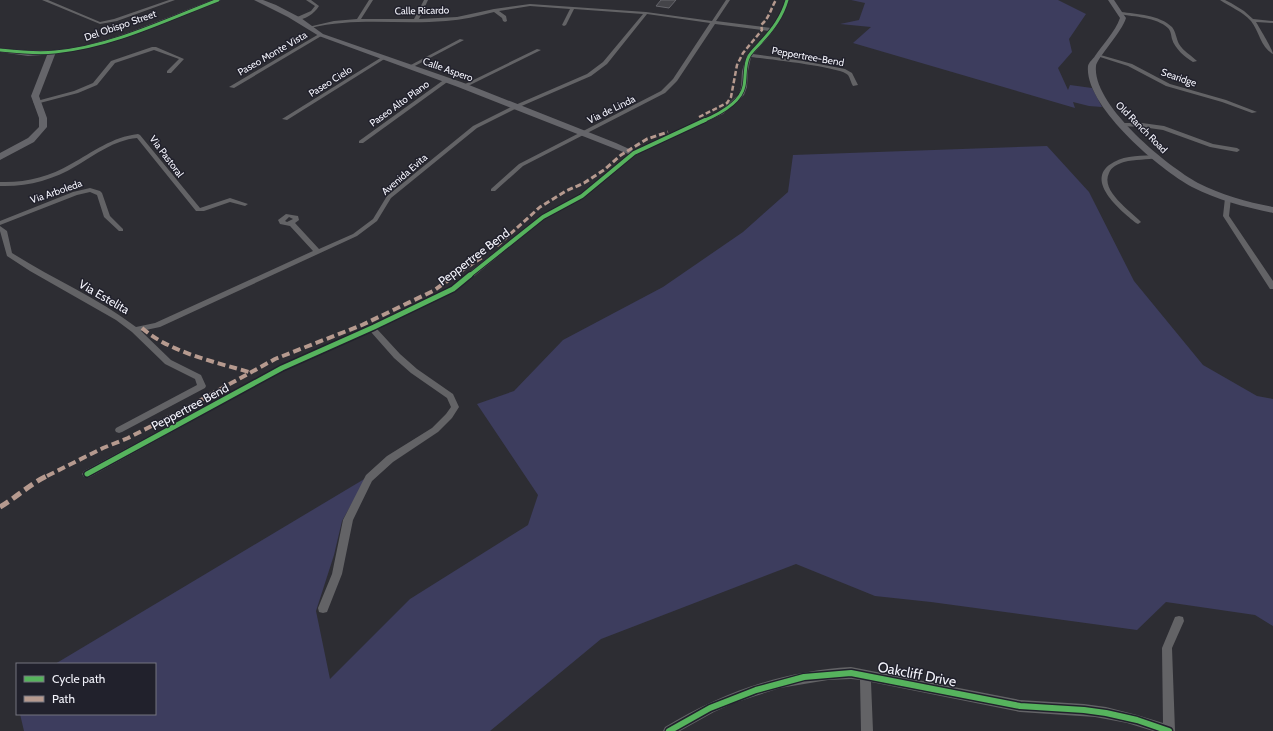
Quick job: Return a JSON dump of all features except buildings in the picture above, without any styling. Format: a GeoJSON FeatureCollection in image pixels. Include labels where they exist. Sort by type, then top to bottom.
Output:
{"type":"FeatureCollection","features":[{"type":"Feature","properties":{"kind":"main road","name":"Del Obispo Street"},"geometry":{"type":"LineString","coordinates":[[0,50],[21,53],[52,52],[93,45],[218,0]]}},
{"type":"Feature","properties":{"kind":"street"},"geometry":{"type":"LineString","coordinates":[[44,0],[100,23],[115,20],[173,0]]}},
{"type":"Feature","properties":{"kind":"street","name":"Calle Aspero"},"geometry":{"type":"LineString","coordinates":[[257,0],[271,5],[297,19],[321,35],[464,86],[515,107],[584,132],[634,153]]}},
{"type":"Feature","properties":{"kind":"street"},"geometry":{"type":"LineString","coordinates":[[297,19],[313,12],[317,6],[308,0]]}},
{"type":"Feature","properties":{"kind":"street"},"geometry":{"type":"LineString","coordinates":[[358,20],[370,0]]}},
{"type":"Feature","properties":{"kind":"street"},"geometry":{"type":"LineString","coordinates":[[416,20],[426,0]]}},
{"type":"Feature","properties":{"kind":"street","name":"Via de Linda"},"geometry":{"type":"LineString","coordinates":[[493,190],[521,165],[663,92],[675,80],[728,0]]}},
{"type":"Feature","properties":{"kind":"street"},"geometry":{"type":"LineString","coordinates":[[749,55],[772,30],[783,13],[786,0]]}},
{"type":"Feature","properties":{"kind":"street"},"geometry":{"type":"LineString","coordinates":[[1111,0],[1121,13],[1150,19],[1166,25],[1173,32],[1175,40],[1183,53],[1195,61]]}},
{"type":"Feature","properties":{"kind":"street"},"geometry":{"type":"LineString","coordinates":[[1222,0],[1252,20],[1268,48],[1273,53]]}},
{"type":"Feature","properties":{"kind":"street","name":"Calle Ricardo"},"geometry":{"type":"LineString","coordinates":[[310,27],[331,22],[358,20],[445,20],[464,18],[513,6],[530,5],[646,13],[772,30]]}},
{"type":"Feature","properties":{"kind":"street"},"geometry":{"type":"LineString","coordinates":[[564,25],[573,8]]}},
{"type":"Feature","properties":{"kind":"street"},"geometry":{"type":"LineString","coordinates":[[494,10],[504,17],[505,21]]}},
{"type":"Feature","properties":{"kind":"street","name":"Avenida Evita"},"geometry":{"type":"LineString","coordinates":[[135,330],[157,325],[355,235],[375,220],[389,197],[475,127],[515,107],[589,75],[605,63],[646,13]]}},
{"type":"Feature","properties":{"kind":"street","name":"Old Ranch Road"},"geometry":{"type":"LineString","coordinates":[[1121,13],[1123,18],[1120,28],[1100,50],[1099,55],[1092,65],[1094,83],[1105,105],[1122,125],[1156,157],[1185,179],[1228,198],[1273,210]]}},
{"type":"Feature","properties":{"kind":"street"},"geometry":{"type":"LineString","coordinates":[[1252,20],[1273,22]]}},
{"type":"Feature","properties":{"kind":"street","name":"Paseo Monte Vista"},"geometry":{"type":"LineString","coordinates":[[232,87],[321,35]]}},
{"type":"Feature","properties":{"kind":"street"},"geometry":{"type":"LineString","coordinates":[[409,67],[462,40]]}},
{"type":"Feature","properties":{"kind":"street"},"geometry":{"type":"LineString","coordinates":[[36,102],[76,92],[95,84],[113,62],[154,48],[182,59],[169,72]]}},
{"type":"Feature","properties":{"kind":"street"},"geometry":{"type":"LineString","coordinates":[[464,86],[539,50]]}},
{"type":"Feature","properties":{"kind":"street"},"geometry":{"type":"LineString","coordinates":[[0,157],[31,140],[43,127],[43,118],[35,96],[52,52]]}},
{"type":"Feature","properties":{"kind":"street","name":"Peppertree-Bend"},"geometry":{"type":"LineString","coordinates":[[749,55],[840,69],[850,74],[854,85]]}},
{"type":"Feature","properties":{"kind":"street","name":"Peppertree Bend"},"geometry":{"type":"LineString","coordinates":[[87,474],[282,368],[372,328],[453,289],[543,217],[582,196],[634,153],[721,114],[741,95],[744,87],[745,71],[749,55]]}},
{"type":"Feature","properties":{"kind":"street","name":"Searidge"},"geometry":{"type":"LineString","coordinates":[[1099,55],[1130,65],[1168,85],[1224,101],[1254,112]]}},
{"type":"Feature","properties":{"kind":"street","name":"Paseo Cielo"},"geometry":{"type":"LineString","coordinates":[[285,119],[384,58]]}},
{"type":"Feature","properties":{"kind":"street","name":"Paseo Alto Plano"},"geometry":{"type":"LineString","coordinates":[[361,142],[447,80]]}},
{"type":"Feature","properties":{"kind":"street"},"geometry":{"type":"LineString","coordinates":[[1122,125],[1142,125],[1164,128],[1212,146],[1237,150]]}},
{"type":"Feature","properties":{"kind":"street","name":"Via Pastoral"},"geometry":{"type":"LineString","coordinates":[[0,184],[19,184],[46,177],[80,161],[104,146],[138,136],[198,210],[230,200],[244,204]]}},
{"type":"Feature","properties":{"kind":"street"},"geometry":{"type":"LineString","coordinates":[[1138,222],[1122,210],[1112,198],[1104,184],[1104,176],[1110,167],[1116,163],[1156,157]]}},
{"type":"Feature","properties":{"kind":"street","name":"Via Arboleda"},"geometry":{"type":"LineString","coordinates":[[0,223],[65,196],[84,190],[95,190],[100,194],[107,217],[121,230]]}},
{"type":"Feature","properties":{"kind":"street"},"geometry":{"type":"LineString","coordinates":[[1228,198],[1226,216],[1273,287]]}},
{"type":"Feature","properties":{"kind":"street"},"geometry":{"type":"LineString","coordinates":[[291,223],[318,252]]}},
{"type":"Feature","properties":{"kind":"street","name":"Via Estelita"},"geometry":{"type":"LineString","coordinates":[[0,228],[4,231],[9,254],[32,269],[119,318],[135,330],[168,362],[198,377],[202,386],[119,430]]}},
{"type":"Feature","properties":{"kind":"street"},"geometry":{"type":"LineString","coordinates":[[323,608],[337,574],[348,520],[369,478],[390,458],[435,430],[449,416],[455,407],[450,396],[414,371],[397,356],[372,328]]}},
{"type":"Feature","properties":{"kind":"street"},"geometry":{"type":"LineString","coordinates":[[1169,731],[1167,648],[1179,621]]}},
{"type":"Feature","properties":{"kind":"street","name":"Oakcliff Drive"},"geometry":{"type":"LineString","coordinates":[[669,731],[714,705],[789,680],[819,675],[853,673],[1022,706],[1083,710],[1118,715],[1169,731]]}},
{"type":"Feature","properties":{"kind":"street"},"geometry":{"type":"LineString","coordinates":[[866,676],[867,731]]}},
{"type":"Feature","properties":{"kind":"shaded area"},"geometry":{"type":"Polygon","coordinates":[[[851,0],[1058,0],[1086,14],[1069,39],[1072,52],[1058,68],[1068,90],[1070,85],[1092,88],[1102,107],[1089,106],[1073,102],[1075,108],[853,43],[871,27],[840,24],[859,20],[865,3],[851,0]]]}},
{"type":"Feature","properties":{"kind":"shaded area"},"geometry":{"type":"Polygon","coordinates":[[[1047,146],[1089,192],[1134,281],[1203,365],[1257,396],[1273,399],[1273,626],[1255,615],[1166,602],[1137,630],[931,602],[875,596],[796,564],[601,639],[490,731],[24,731],[20,715],[156,715],[156,663],[57,663],[366,478],[342,521],[334,555],[316,611],[330,679],[410,599],[528,525],[538,495],[477,404],[514,391],[563,340],[663,287],[743,232],[788,192],[793,155],[1047,146]]]}},
{"type":"Feature","properties":{"kind":"marked path"},"geometry":{"type":"LineString","coordinates":[[699,117],[727,103],[731,97],[737,65],[743,53],[762,30],[761,25],[768,19],[771,8],[776,0]]}},
{"type":"Feature","properties":{"kind":"marked path"},"geometry":{"type":"LineString","coordinates":[[497,246],[540,207],[566,191],[584,183],[604,170],[621,155],[647,139],[668,132]]}},
{"type":"Feature","properties":{"kind":"marked path"},"geometry":{"type":"LineString","coordinates":[[0,507],[14,499],[38,480],[103,448],[128,438],[179,412],[275,359],[362,325],[433,291],[483,257]]}},
{"type":"Feature","properties":{"kind":"marked path"},"geometry":{"type":"LineString","coordinates":[[142,328],[149,334],[176,348],[249,372]]}},
{"type":"Feature","properties":{"kind":"cycle path"},"geometry":{"type":"LineString","coordinates":[[0,50],[28,53],[56,52],[84,47],[111,40],[218,0]]}},
{"type":"Feature","properties":{"kind":"cycle path"},"geometry":{"type":"LineString","coordinates":[[87,474],[282,368],[374,327],[453,289],[543,217],[582,196],[634,153],[721,113],[741,95],[744,87],[745,71],[749,56],[772,30],[783,13],[787,0]]}},
{"type":"Feature","properties":{"kind":"cycle path"},"geometry":{"type":"LineString","coordinates":[[669,731],[710,708],[732,698],[756,690],[804,677],[851,673],[1020,706],[1084,710],[1106,713],[1137,720],[1169,731]]}}]}
